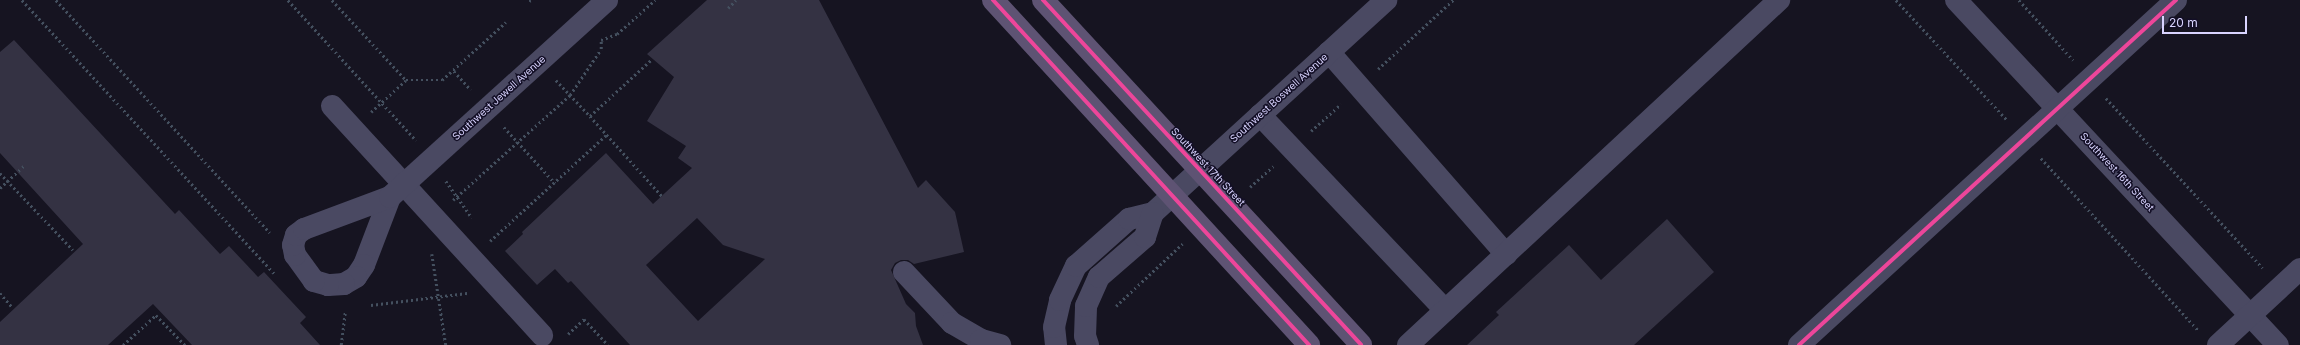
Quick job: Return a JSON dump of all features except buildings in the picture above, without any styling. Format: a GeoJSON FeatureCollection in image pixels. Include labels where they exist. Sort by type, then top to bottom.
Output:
{"type":"FeatureCollection","features":[{"type":"Feature","properties":{"kind":"main road"},"geometry":{"type":"LineString","coordinates":[[992,0],[1173,195],[1309,345]]}},
{"type":"Feature","properties":{"kind":"main road","name":"Southwest 17th Street"},"geometry":{"type":"LineString","coordinates":[[1043,0],[1361,345]]}},
{"type":"Feature","properties":{"kind":"street","name":"Southwest Jewell Avenue"},"geometry":{"type":"LineString","coordinates":[[396,191],[364,265],[356,277],[344,284],[328,285],[314,281],[295,255],[293,245],[296,235],[304,229],[396,191],[607,0]]}},
{"type":"Feature","properties":{"kind":"street","name":"Southwest Boswell Avenue"},"geometry":{"type":"LineString","coordinates":[[1153,212],[1386,0]]}},
{"type":"Feature","properties":{"kind":"street"},"geometry":{"type":"LineString","coordinates":[[1408,345],[1780,0]]}},
{"type":"Feature","properties":{"kind":"street","name":"Southwest 16th Street"},"geometry":{"type":"LineString","coordinates":[[1956,0],[2278,345]]}},
{"type":"Feature","properties":{"kind":"street"},"geometry":{"type":"LineString","coordinates":[[1799,345],[2025,140],[2176,0]]}},
{"type":"Feature","properties":{"kind":"street"},"geometry":{"type":"LineString","coordinates":[[1329,52],[1360,85],[1506,254]]}},
{"type":"Feature","properties":{"kind":"street"},"geometry":{"type":"LineString","coordinates":[[332,106],[396,191],[433,217],[542,335]]}},
{"type":"Feature","properties":{"kind":"street"},"geometry":{"type":"LineString","coordinates":[[1260,115],[1445,310]]}},
{"type":"Feature","properties":{"kind":"street"},"geometry":{"type":"LineString","coordinates":[[1056,345],[1054,327],[1060,300],[1076,266],[1129,219],[1153,212]]}},
{"type":"Feature","properties":{"kind":"street"},"geometry":{"type":"LineString","coordinates":[[1088,345],[1085,336],[1086,306],[1099,277],[1145,237],[1153,212]]}},
{"type":"Feature","properties":{"kind":"street"},"geometry":{"type":"LineString","coordinates":[[2210,339],[2250,315],[2300,269]]}},
{"type":"Feature","properties":{"kind":"street"},"geometry":{"type":"LineString","coordinates":[[904,272],[952,323],[981,340],[1000,345]]}},
{"type":"Feature","properties":{"kind":"path"},"geometry":{"type":"LineString","coordinates":[[22,0],[275,274]]}},
{"type":"Feature","properties":{"kind":"path"},"geometry":{"type":"LineString","coordinates":[[56,0],[269,232],[274,234]]}},
{"type":"Feature","properties":{"kind":"path"},"geometry":{"type":"LineString","coordinates":[[288,0],[419,142]]}},
{"type":"Feature","properties":{"kind":"path"},"geometry":{"type":"LineString","coordinates":[[332,0],[406,80]]}},
{"type":"Feature","properties":{"kind":"path"},"geometry":{"type":"LineString","coordinates":[[433,217],[570,95],[601,49],[602,40],[617,34],[654,0]]}},
{"type":"Feature","properties":{"kind":"path"},"geometry":{"type":"LineString","coordinates":[[728,8],[736,0]]}},
{"type":"Feature","properties":{"kind":"path"},"geometry":{"type":"LineString","coordinates":[[1232,205],[1453,0]]}},
{"type":"Feature","properties":{"kind":"path"},"geometry":{"type":"LineString","coordinates":[[1896,0],[2210,339]]}},
{"type":"Feature","properties":{"kind":"path"},"geometry":{"type":"LineString","coordinates":[[2019,0],[2280,287]]}},
{"type":"Feature","properties":{"kind":"path"},"geometry":{"type":"LineString","coordinates":[[367,116],[383,103],[406,80],[442,80],[454,71],[506,22]]}},
{"type":"Feature","properties":{"kind":"path"},"geometry":{"type":"LineString","coordinates":[[590,116],[652,59]]}},
{"type":"Feature","properties":{"kind":"path"},"geometry":{"type":"LineString","coordinates":[[454,71],[474,94]]}},
{"type":"Feature","properties":{"kind":"path"},"geometry":{"type":"LineString","coordinates":[[555,79],[662,196]]}},
{"type":"Feature","properties":{"kind":"path"},"geometry":{"type":"LineString","coordinates":[[500,122],[555,183]]}},
{"type":"Feature","properties":{"kind":"path"},"geometry":{"type":"LineString","coordinates":[[471,259],[606,135]]}},
{"type":"Feature","properties":{"kind":"path"},"geometry":{"type":"LineString","coordinates":[[0,188],[25,165]]}},
{"type":"Feature","properties":{"kind":"path"},"geometry":{"type":"LineString","coordinates":[[0,172],[72,250]]}},
{"type":"Feature","properties":{"kind":"path"},"geometry":{"type":"LineString","coordinates":[[445,179],[473,219]]}},
{"type":"Feature","properties":{"kind":"path"},"geometry":{"type":"LineString","coordinates":[[1113,309],[1175,250],[1204,230]]}},
{"type":"Feature","properties":{"kind":"path"},"geometry":{"type":"LineString","coordinates":[[486,236],[490,242]]}},
{"type":"Feature","properties":{"kind":"path"},"geometry":{"type":"LineString","coordinates":[[371,305],[473,292]]}},
{"type":"Feature","properties":{"kind":"path"},"geometry":{"type":"LineString","coordinates":[[0,293],[12,307]]}},
{"type":"Feature","properties":{"kind":"path"},"geometry":{"type":"LineString","coordinates":[[437,297],[446,345]]}},
{"type":"Feature","properties":{"kind":"path"},"geometry":{"type":"LineString","coordinates":[[341,345],[345,312]]}},
{"type":"Feature","properties":{"kind":"path"},"geometry":{"type":"LineString","coordinates":[[123,345],[156,315],[185,345]]}},
{"type":"Feature","properties":{"kind":"path"},"geometry":{"type":"LineString","coordinates":[[567,335],[584,319],[608,345]]}},
{"type":"Feature","properties":{"kind":"cycle path"},"geometry":{"type":"LineString","coordinates":[[993,0],[1309,345]]}},
{"type":"Feature","properties":{"kind":"cycle path"},"geometry":{"type":"LineString","coordinates":[[1043,0],[1361,345]]}},
{"type":"Feature","properties":{"kind":"cycle path"},"geometry":{"type":"LineString","coordinates":[[1799,345],[2176,0]]}}]}
